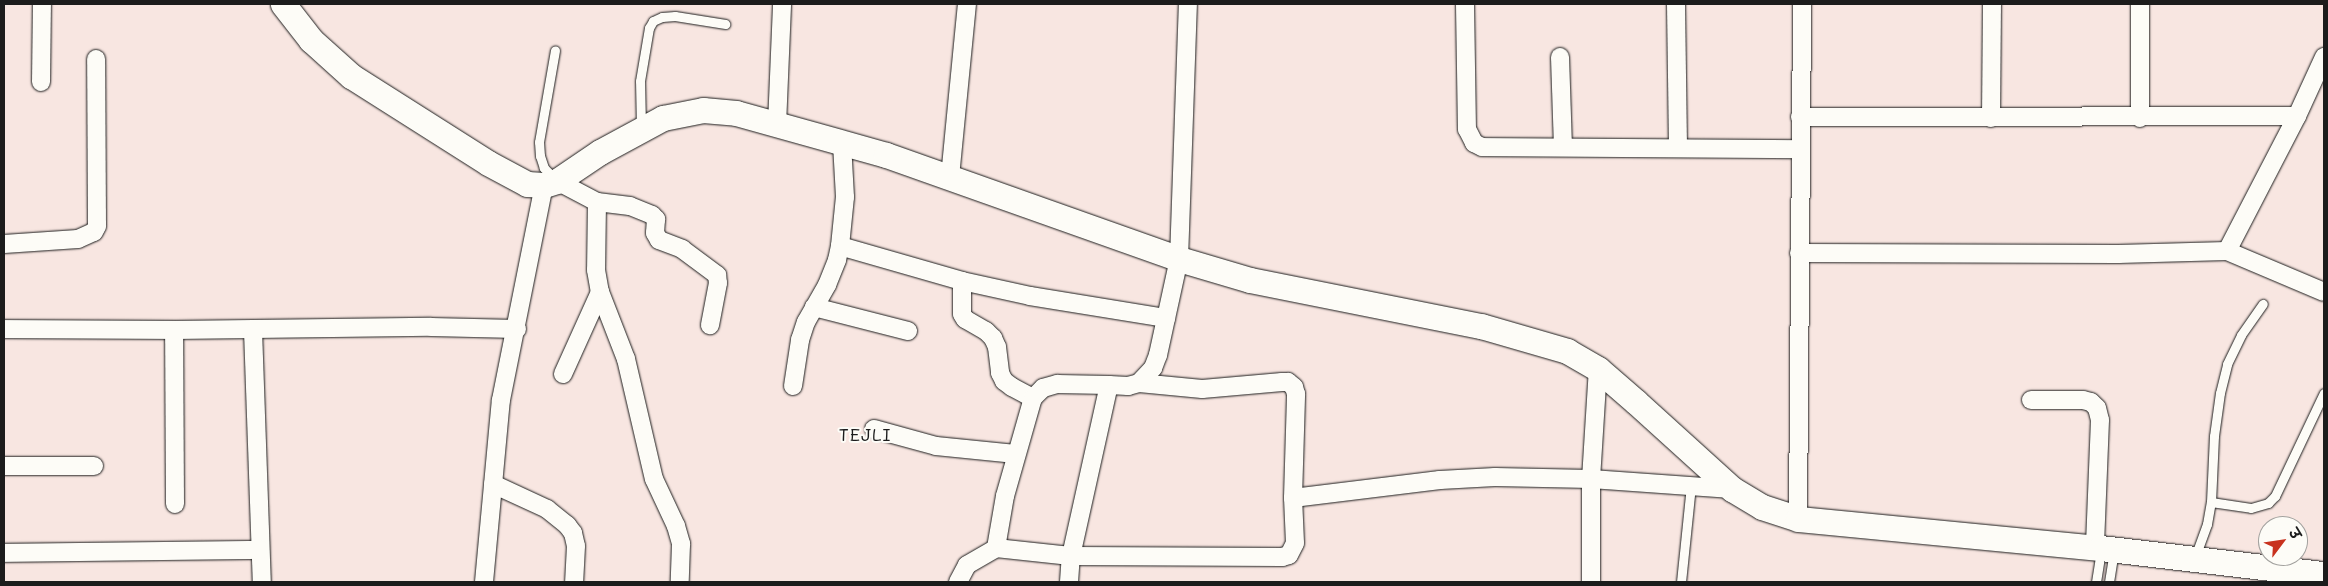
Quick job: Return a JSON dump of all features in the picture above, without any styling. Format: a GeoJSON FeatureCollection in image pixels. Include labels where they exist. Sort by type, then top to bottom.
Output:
{"type":"FeatureCollection","features":[{"type":"Feature","properties":{"kind":"street"},"geometry":{"type":"LineString","coordinates":[[41,82],[42,4]]}},
{"type":"Feature","properties":{"kind":"street"},"geometry":{"type":"LineString","coordinates":[[283,4],[311,40],[351,76],[488,163],[528,184],[550,183],[597,202],[630,206],[652,215],[656,219],[655,233],[659,240],[682,249],[717,275],[718,284],[710,325]]}},
{"type":"Feature","properties":{"kind":"street"},"geometry":{"type":"LineString","coordinates":[[777,125],[782,4]]}},
{"type":"Feature","properties":{"kind":"street"},"geometry":{"type":"LineString","coordinates":[[950,177],[967,4]]}},
{"type":"Feature","properties":{"kind":"street"},"geometry":{"type":"LineString","coordinates":[[1139,383],[1153,368],[1179,259],[1188,4]]}},
{"type":"Feature","properties":{"kind":"street"},"geometry":{"type":"LineString","coordinates":[[1466,4],[1467,129],[1469,138],[1482,147],[1564,146],[1800,149]]}},
{"type":"Feature","properties":{"kind":"street"},"geometry":{"type":"LineString","coordinates":[[1676,4],[1678,148]]}},
{"type":"Feature","properties":{"kind":"street"},"geometry":{"type":"LineString","coordinates":[[1798,518],[1802,4]]}},
{"type":"Feature","properties":{"kind":"street"},"geometry":{"type":"LineString","coordinates":[[1991,118],[1992,4]]}},
{"type":"Feature","properties":{"kind":"street"},"geometry":{"type":"LineString","coordinates":[[2140,4],[2140,118]]}},
{"type":"Feature","properties":{"kind":"street"},"geometry":{"type":"LineString","coordinates":[[1560,57],[1564,146]]}},
{"type":"Feature","properties":{"kind":"street"},"geometry":{"type":"LineString","coordinates":[[2227,251],[2297,116],[2324,57]]}},
{"type":"Feature","properties":{"kind":"street"},"geometry":{"type":"LineString","coordinates":[[4,244],[78,239],[94,232],[97,226],[96,59]]}},
{"type":"Feature","properties":{"kind":"street"},"geometry":{"type":"LineString","coordinates":[[484,582],[501,400],[550,183],[600,152],[663,118],[703,110],[736,113],[886,155],[1179,259],[1250,280],[1482,326],[1567,351],[1598,369],[1732,489],[1762,507],[1798,518],[2103,548],[2324,574]]}},
{"type":"Feature","properties":{"kind":"street"},"geometry":{"type":"LineString","coordinates":[[1800,117],[2140,118],[2297,116]]}},
{"type":"Feature","properties":{"kind":"street"},"geometry":{"type":"LineString","coordinates":[[792,386],[800,340],[814,307],[827,285],[838,260],[845,197],[842,144]]}},
{"type":"Feature","properties":{"kind":"street"},"geometry":{"type":"LineString","coordinates":[[597,202],[596,270],[600,292],[626,359],[654,479],[676,526],[681,544],[680,582]]}},
{"type":"Feature","properties":{"kind":"street"},"geometry":{"type":"LineString","coordinates":[[840,246],[962,281],[1030,296],[1166,318]]}},
{"type":"Feature","properties":{"kind":"street"},"geometry":{"type":"LineString","coordinates":[[1799,252],[2118,254],[2227,251],[2324,292]]}},
{"type":"Feature","properties":{"kind":"street"},"geometry":{"type":"LineString","coordinates":[[962,281],[962,314],[965,319],[986,331],[992,338],[997,347],[1004,381],[1033,398]]}},
{"type":"Feature","properties":{"kind":"street"},"geometry":{"type":"LineString","coordinates":[[563,374],[600,292]]}},
{"type":"Feature","properties":{"kind":"street"},"geometry":{"type":"LineString","coordinates":[[814,307],[908,331]]}},
{"type":"Feature","properties":{"kind":"street"},"geometry":{"type":"LineString","coordinates":[[4,329],[253,330],[430,327],[517,329]]}},
{"type":"Feature","properties":{"kind":"street"},"geometry":{"type":"LineString","coordinates":[[174,330],[175,504]]}},
{"type":"Feature","properties":{"kind":"street"},"geometry":{"type":"LineString","coordinates":[[253,330],[262,582]]}},
{"type":"Feature","properties":{"kind":"street"},"geometry":{"type":"LineString","coordinates":[[1591,582],[1591,479],[1598,369]]}},
{"type":"Feature","properties":{"kind":"street"},"geometry":{"type":"LineString","coordinates":[[958,582],[967,565],[996,548],[1071,556],[1282,558],[1289,555],[1295,543],[1293,498],[1296,394],[1294,387],[1288,382],[1202,389],[1139,383],[1128,386],[1057,384],[1043,388],[1033,398],[1016,454],[1005,496],[996,548]]}},
{"type":"Feature","properties":{"kind":"street"},"geometry":{"type":"LineString","coordinates":[[1070,582],[1071,556],[1110,385]]}},
{"type":"Feature","properties":{"kind":"street"},"geometry":{"type":"LineString","coordinates":[[2031,400],[2083,400],[2091,402],[2097,408],[2100,420],[2103,548]]}},
{"type":"Feature","properties":{"kind":"street"},"geometry":{"type":"LineString","coordinates":[[874,429],[936,446],[1016,454]]}},
{"type":"Feature","properties":{"kind":"street"},"geometry":{"type":"LineString","coordinates":[[4,466],[94,466]]}},
{"type":"Feature","properties":{"kind":"street"},"geometry":{"type":"LineString","coordinates":[[1293,498],[1440,480],[1495,477],[1591,479],[1732,489]]}},
{"type":"Feature","properties":{"kind":"street"},"geometry":{"type":"LineString","coordinates":[[493,484],[547,509],[567,525],[573,533],[576,546],[574,582]]}},
{"type":"Feature","properties":{"kind":"street"},"geometry":{"type":"LineString","coordinates":[[4,554],[260,550]]}},
{"type":"Feature","properties":{"kind":"lane"},"geometry":{"type":"LineString","coordinates":[[641,130],[640,81],[653,21],[662,17],[674,16],[725,24]]}},
{"type":"Feature","properties":{"kind":"lane"},"geometry":{"type":"LineString","coordinates":[[550,183],[544,168],[540,149],[556,50]]}},
{"type":"Feature","properties":{"kind":"lane"},"geometry":{"type":"LineString","coordinates":[[2194,559],[2207,524],[2211,502],[2214,436],[2220,393],[2228,364],[2241,336],[2263,304]]}},
{"type":"Feature","properties":{"kind":"lane"},"geometry":{"type":"LineString","coordinates":[[2211,502],[2251,508],[2268,503],[2275,496],[2324,392]]}},
{"type":"Feature","properties":{"kind":"lane"},"geometry":{"type":"LineString","coordinates":[[1681,582],[1691,486]]}},
{"type":"Feature","properties":{"kind":"lane"},"geometry":{"type":"LineString","coordinates":[[2096,582],[2103,548]]}},
{"type":"Feature","properties":{"kind":"lane"},"geometry":{"type":"LineString","coordinates":[[2103,548],[2108,582]]}},
{"type":"Feature","properties":{"kind":"district","name":"TEJLI"},"geometry":{"type":"Point","coordinates":[865,434]}}]}
